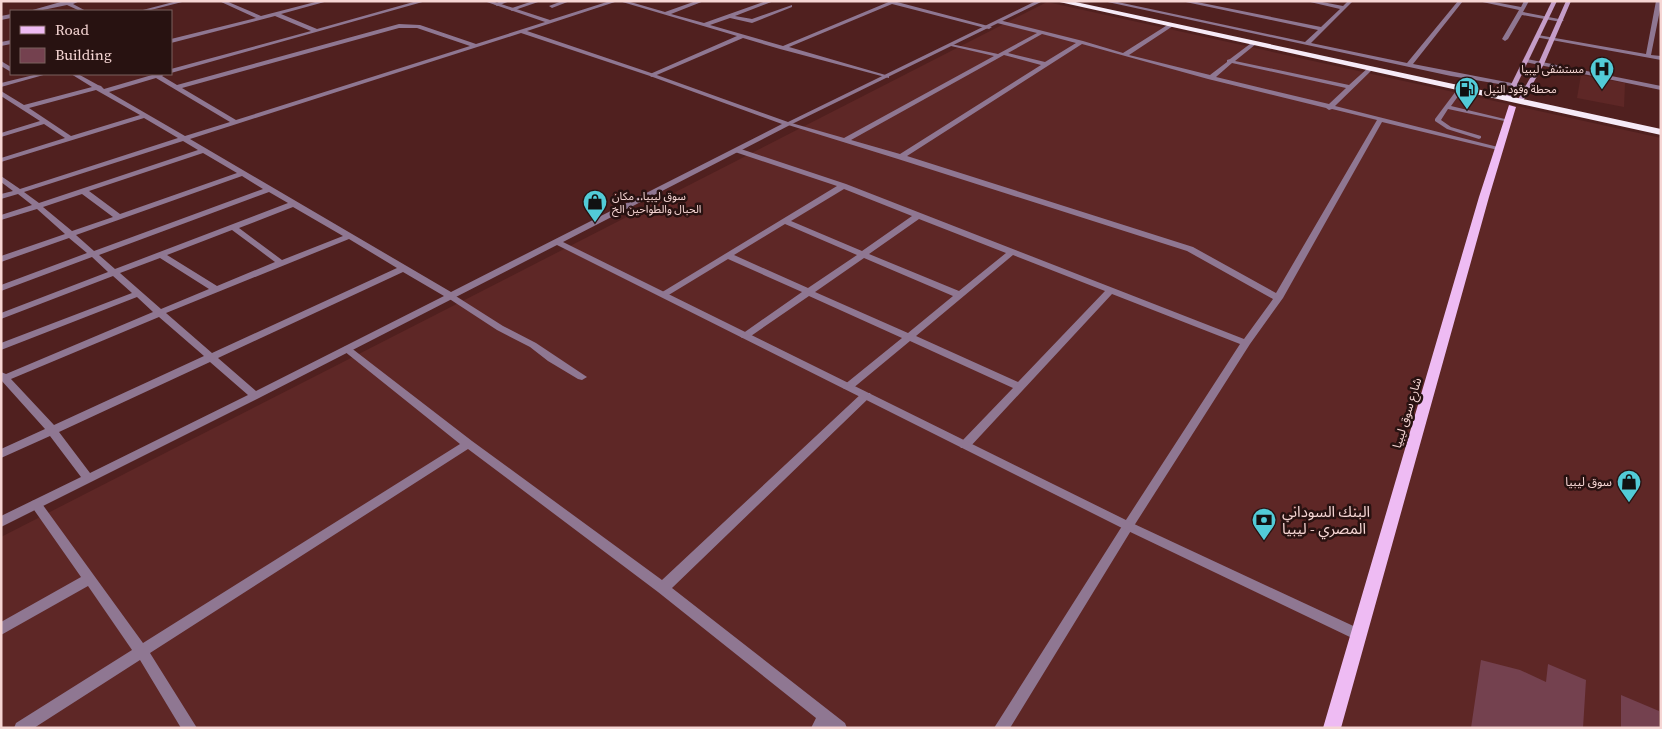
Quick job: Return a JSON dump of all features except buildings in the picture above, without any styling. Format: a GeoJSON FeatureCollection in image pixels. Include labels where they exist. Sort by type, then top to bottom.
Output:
{"type":"FeatureCollection","features":[{"type":"Feature","properties":{"kind":"highway"},"geometry":{"type":"LineString","coordinates":[[1059,1],[1080,3],[1171,25],[1461,88],[1513,102],[1661,132]]}},
{"type":"Feature","properties":{"kind":"main road"},"geometry":{"type":"LineString","coordinates":[[1513,102],[1514,84],[1555,1]]}},
{"type":"Feature","properties":{"kind":"main road"},"geometry":{"type":"LineString","coordinates":[[1513,102],[1529,87],[1553,39],[1569,1]]}},
{"type":"Feature","properties":{"kind":"main road","name":"شارع سوق ليبيا"},"geometry":{"type":"LineString","coordinates":[[1332,728],[1357,634],[1513,102]]}},
{"type":"Feature","properties":{"kind":"street"},"geometry":{"type":"LineString","coordinates":[[36,10],[78,1]]}},
{"type":"Feature","properties":{"kind":"street"},"geometry":{"type":"LineString","coordinates":[[146,10],[184,1]]}},
{"type":"Feature","properties":{"kind":"street"},"geometry":{"type":"LineString","coordinates":[[221,1],[260,18]]}},
{"type":"Feature","properties":{"kind":"street"},"geometry":{"type":"LineString","coordinates":[[172,41],[326,1]]}},
{"type":"Feature","properties":{"kind":"street"},"geometry":{"type":"LineString","coordinates":[[172,71],[424,1]]}},
{"type":"Feature","properties":{"kind":"street"},"geometry":{"type":"LineString","coordinates":[[486,1],[550,22]]}},
{"type":"Feature","properties":{"kind":"street"},"geometry":{"type":"LineString","coordinates":[[497,4],[508,1]]}},
{"type":"Feature","properties":{"kind":"street"},"geometry":{"type":"LineString","coordinates":[[512,9],[539,1]]}},
{"type":"Feature","properties":{"kind":"street"},"geometry":{"type":"LineString","coordinates":[[552,6],[568,1]]}},
{"type":"Feature","properties":{"kind":"street"},"geometry":{"type":"LineString","coordinates":[[1,197],[616,1]]}},
{"type":"Feature","properties":{"kind":"street"},"geometry":{"type":"LineString","coordinates":[[621,1],[887,77]]}},
{"type":"Feature","properties":{"kind":"street"},"geometry":{"type":"LineString","coordinates":[[665,14],[702,1]]}},
{"type":"Feature","properties":{"kind":"street"},"geometry":{"type":"LineString","coordinates":[[704,26],[730,16],[772,1],[790,6],[752,21],[730,16]]}},
{"type":"Feature","properties":{"kind":"street"},"geometry":{"type":"LineString","coordinates":[[1,522],[255,396],[788,124],[1041,1]]}},
{"type":"Feature","properties":{"kind":"street"},"geometry":{"type":"LineString","coordinates":[[1105,1],[1409,66],[1529,87]]}},
{"type":"Feature","properties":{"kind":"street"},"geometry":{"type":"LineString","coordinates":[[1183,1],[1322,29]]}},
{"type":"Feature","properties":{"kind":"street"},"geometry":{"type":"LineString","coordinates":[[1308,1],[1344,8]]}},
{"type":"Feature","properties":{"kind":"street"},"geometry":{"type":"LineString","coordinates":[[1306,44],[1351,1]]}},
{"type":"Feature","properties":{"kind":"street"},"geometry":{"type":"LineString","coordinates":[[1409,66],[1461,1]]}},
{"type":"Feature","properties":{"kind":"street"},"geometry":{"type":"LineString","coordinates":[[1480,1],[1561,20]]}},
{"type":"Feature","properties":{"kind":"street"},"geometry":{"type":"LineString","coordinates":[[1505,39],[1527,1]]}},
{"type":"Feature","properties":{"kind":"street"},"geometry":{"type":"LineString","coordinates":[[1648,56],[1659,1]]}},
{"type":"Feature","properties":{"kind":"street"},"geometry":{"type":"LineString","coordinates":[[67,2],[81,10]]}},
{"type":"Feature","properties":{"kind":"street"},"geometry":{"type":"LineString","coordinates":[[782,48],[894,2],[989,27]]}},
{"type":"Feature","properties":{"kind":"street"},"geometry":{"type":"LineString","coordinates":[[276,14],[317,31]]}},
{"type":"Feature","properties":{"kind":"street"},"geometry":{"type":"LineString","coordinates":[[999,22],[1329,108],[1499,146]]}},
{"type":"Feature","properties":{"kind":"street"},"geometry":{"type":"LineString","coordinates":[[1124,55],[1171,25]]}},
{"type":"Feature","properties":{"kind":"street"},"geometry":{"type":"LineString","coordinates":[[177,87],[399,26],[418,26],[474,45]]}},
{"type":"Feature","properties":{"kind":"street"},"geometry":{"type":"LineString","coordinates":[[521,31],[652,75],[788,124],[901,157],[1190,249],[1278,298]]}},
{"type":"Feature","properties":{"kind":"street"},"geometry":{"type":"LineString","coordinates":[[844,141],[1042,32]]}},
{"type":"Feature","properties":{"kind":"street"},"geometry":{"type":"LineString","coordinates":[[652,75],[742,36]]}},
{"type":"Feature","properties":{"kind":"street"},"geometry":{"type":"LineString","coordinates":[[1538,36],[1661,58]]}},
{"type":"Feature","properties":{"kind":"street"},"geometry":{"type":"LineString","coordinates":[[901,157],[1081,42]]}},
{"type":"Feature","properties":{"kind":"street"},"geometry":{"type":"LineString","coordinates":[[1210,78],[1254,43]]}},
{"type":"Feature","properties":{"kind":"street"},"geometry":{"type":"LineString","coordinates":[[954,44],[1045,64]]}},
{"type":"Feature","properties":{"kind":"street"},"geometry":{"type":"LineString","coordinates":[[1229,61],[1348,87]]}},
{"type":"Feature","properties":{"kind":"street"},"geometry":{"type":"LineString","coordinates":[[1527,61],[1661,88]]}},
{"type":"Feature","properties":{"kind":"street"},"geometry":{"type":"LineString","coordinates":[[1329,108],[1348,87],[1371,68]]}},
{"type":"Feature","properties":{"kind":"street"},"geometry":{"type":"LineString","coordinates":[[18,75],[24,79]]}},
{"type":"Feature","properties":{"kind":"street"},"geometry":{"type":"LineString","coordinates":[[1,85],[40,75]]}},
{"type":"Feature","properties":{"kind":"street"},"geometry":{"type":"LineString","coordinates":[[76,75],[451,296],[582,377]]}},
{"type":"Feature","properties":{"kind":"street"},"geometry":{"type":"LineString","coordinates":[[22,108],[154,75]]}},
{"type":"Feature","properties":{"kind":"street"},"geometry":{"type":"LineString","coordinates":[[159,75],[237,123]]}},
{"type":"Feature","properties":{"kind":"street"},"geometry":{"type":"LineString","coordinates":[[1461,88],[1437,120],[1448,128],[1499,146]]}},
{"type":"Feature","properties":{"kind":"street"},"geometry":{"type":"LineString","coordinates":[[1,93],[71,139]]}},
{"type":"Feature","properties":{"kind":"street"},"geometry":{"type":"LineString","coordinates":[[1447,107],[1508,121]]}},
{"type":"Feature","properties":{"kind":"street"},"geometry":{"type":"LineString","coordinates":[[1,160],[145,116]]}},
{"type":"Feature","properties":{"kind":"street"},"geometry":{"type":"LineString","coordinates":[[1001,728],[1128,526],[1246,343],[1278,298],[1380,120]]}},
{"type":"Feature","properties":{"kind":"street"},"geometry":{"type":"LineString","coordinates":[[1,135],[45,122]]}},
{"type":"Feature","properties":{"kind":"street"},"geometry":{"type":"LineString","coordinates":[[738,150],[844,186],[1246,343]]}},
{"type":"Feature","properties":{"kind":"street"},"geometry":{"type":"LineString","coordinates":[[1,218],[203,151]]}},
{"type":"Feature","properties":{"kind":"street"},"geometry":{"type":"LineString","coordinates":[[1,259],[243,173]]}},
{"type":"Feature","properties":{"kind":"street"},"geometry":{"type":"LineString","coordinates":[[1,178],[38,206],[255,396]]}},
{"type":"Feature","properties":{"kind":"street"},"geometry":{"type":"LineString","coordinates":[[664,294],[844,186]]}},
{"type":"Feature","properties":{"kind":"street"},"geometry":{"type":"LineString","coordinates":[[1,288],[268,189]]}},
{"type":"Feature","properties":{"kind":"street"},"geometry":{"type":"LineString","coordinates":[[83,191],[120,218]]}},
{"type":"Feature","properties":{"kind":"street"},"geometry":{"type":"LineString","coordinates":[[1,316],[293,204]]}},
{"type":"Feature","properties":{"kind":"street"},"geometry":{"type":"LineString","coordinates":[[746,336],[920,215]]}},
{"type":"Feature","properties":{"kind":"street"},"geometry":{"type":"LineString","coordinates":[[784,221],[862,256],[960,295]]}},
{"type":"Feature","properties":{"kind":"street"},"geometry":{"type":"LineString","coordinates":[[233,227],[281,263]]}},
{"type":"Feature","properties":{"kind":"street"},"geometry":{"type":"LineString","coordinates":[[88,478],[52,430],[3,376],[349,236]]}},
{"type":"Feature","properties":{"kind":"street"},"geometry":{"type":"LineString","coordinates":[[557,242],[1128,526],[1357,634]]}},
{"type":"Feature","properties":{"kind":"street"},"geometry":{"type":"LineString","coordinates":[[848,387],[1012,252]]}},
{"type":"Feature","properties":{"kind":"street"},"geometry":{"type":"LineString","coordinates":[[161,255],[216,289]]}},
{"type":"Feature","properties":{"kind":"street"},"geometry":{"type":"LineString","coordinates":[[728,256],[1018,386]]}},
{"type":"Feature","properties":{"kind":"street"},"geometry":{"type":"LineString","coordinates":[[1,454],[404,268]]}},
{"type":"Feature","properties":{"kind":"street"},"geometry":{"type":"LineString","coordinates":[[965,445],[1018,386],[1110,291]]}},
{"type":"Feature","properties":{"kind":"street"},"geometry":{"type":"LineString","coordinates":[[1,347],[137,294]]}},
{"type":"Feature","properties":{"kind":"street"},"geometry":{"type":"LineString","coordinates":[[347,349],[468,444],[663,588],[821,722],[840,728]]}},
{"type":"Feature","properties":{"kind":"street"},"geometry":{"type":"LineString","coordinates":[[663,588],[866,395]]}},
{"type":"Feature","properties":{"kind":"street"},"geometry":{"type":"LineString","coordinates":[[21,728],[468,444]]}},
{"type":"Feature","properties":{"kind":"street"},"geometry":{"type":"LineString","coordinates":[[36,504],[142,652],[190,728]]}},
{"type":"Feature","properties":{"kind":"street"},"geometry":{"type":"LineString","coordinates":[[1,629],[89,579]]}},
{"type":"Feature","properties":{"kind":"shaded area","name":"سوق ليبيا"},"geometry":{"type":"Polygon","coordinates":[[[1047,2],[1661,138],[1661,728],[1,728],[1,537],[1047,2]]]}},
{"type":"Feature","properties":{"kind":"shaded area","name":"مستشفى ليبيا"},"geometry":{"type":"Polygon","coordinates":[[[1581,75],[1625,83],[1624,107],[1577,98],[1581,75]]]}},
{"type":"Feature","properties":{"kind":"place","name":"مستشفى ليبيا"},"geometry":{"type":"Point","coordinates":[1602,90]}},
{"type":"Feature","properties":{"kind":"place","name":"محطة وقود النيل"},"geometry":{"type":"Point","coordinates":[1467,110]}},
{"type":"Feature","properties":{"kind":"place","name":"سوق ليبيا.. مكان الحبال والطواحين الخ"},"geometry":{"type":"Point","coordinates":[595,223]}},
{"type":"Feature","properties":{"kind":"place","name":"سوق ليبيا"},"geometry":{"type":"Point","coordinates":[1629,503]}},
{"type":"Feature","properties":{"kind":"place","name":"البنك السوداني المصري - ليبيا"},"geometry":{"type":"Point","coordinates":[1264,541]}}]}
